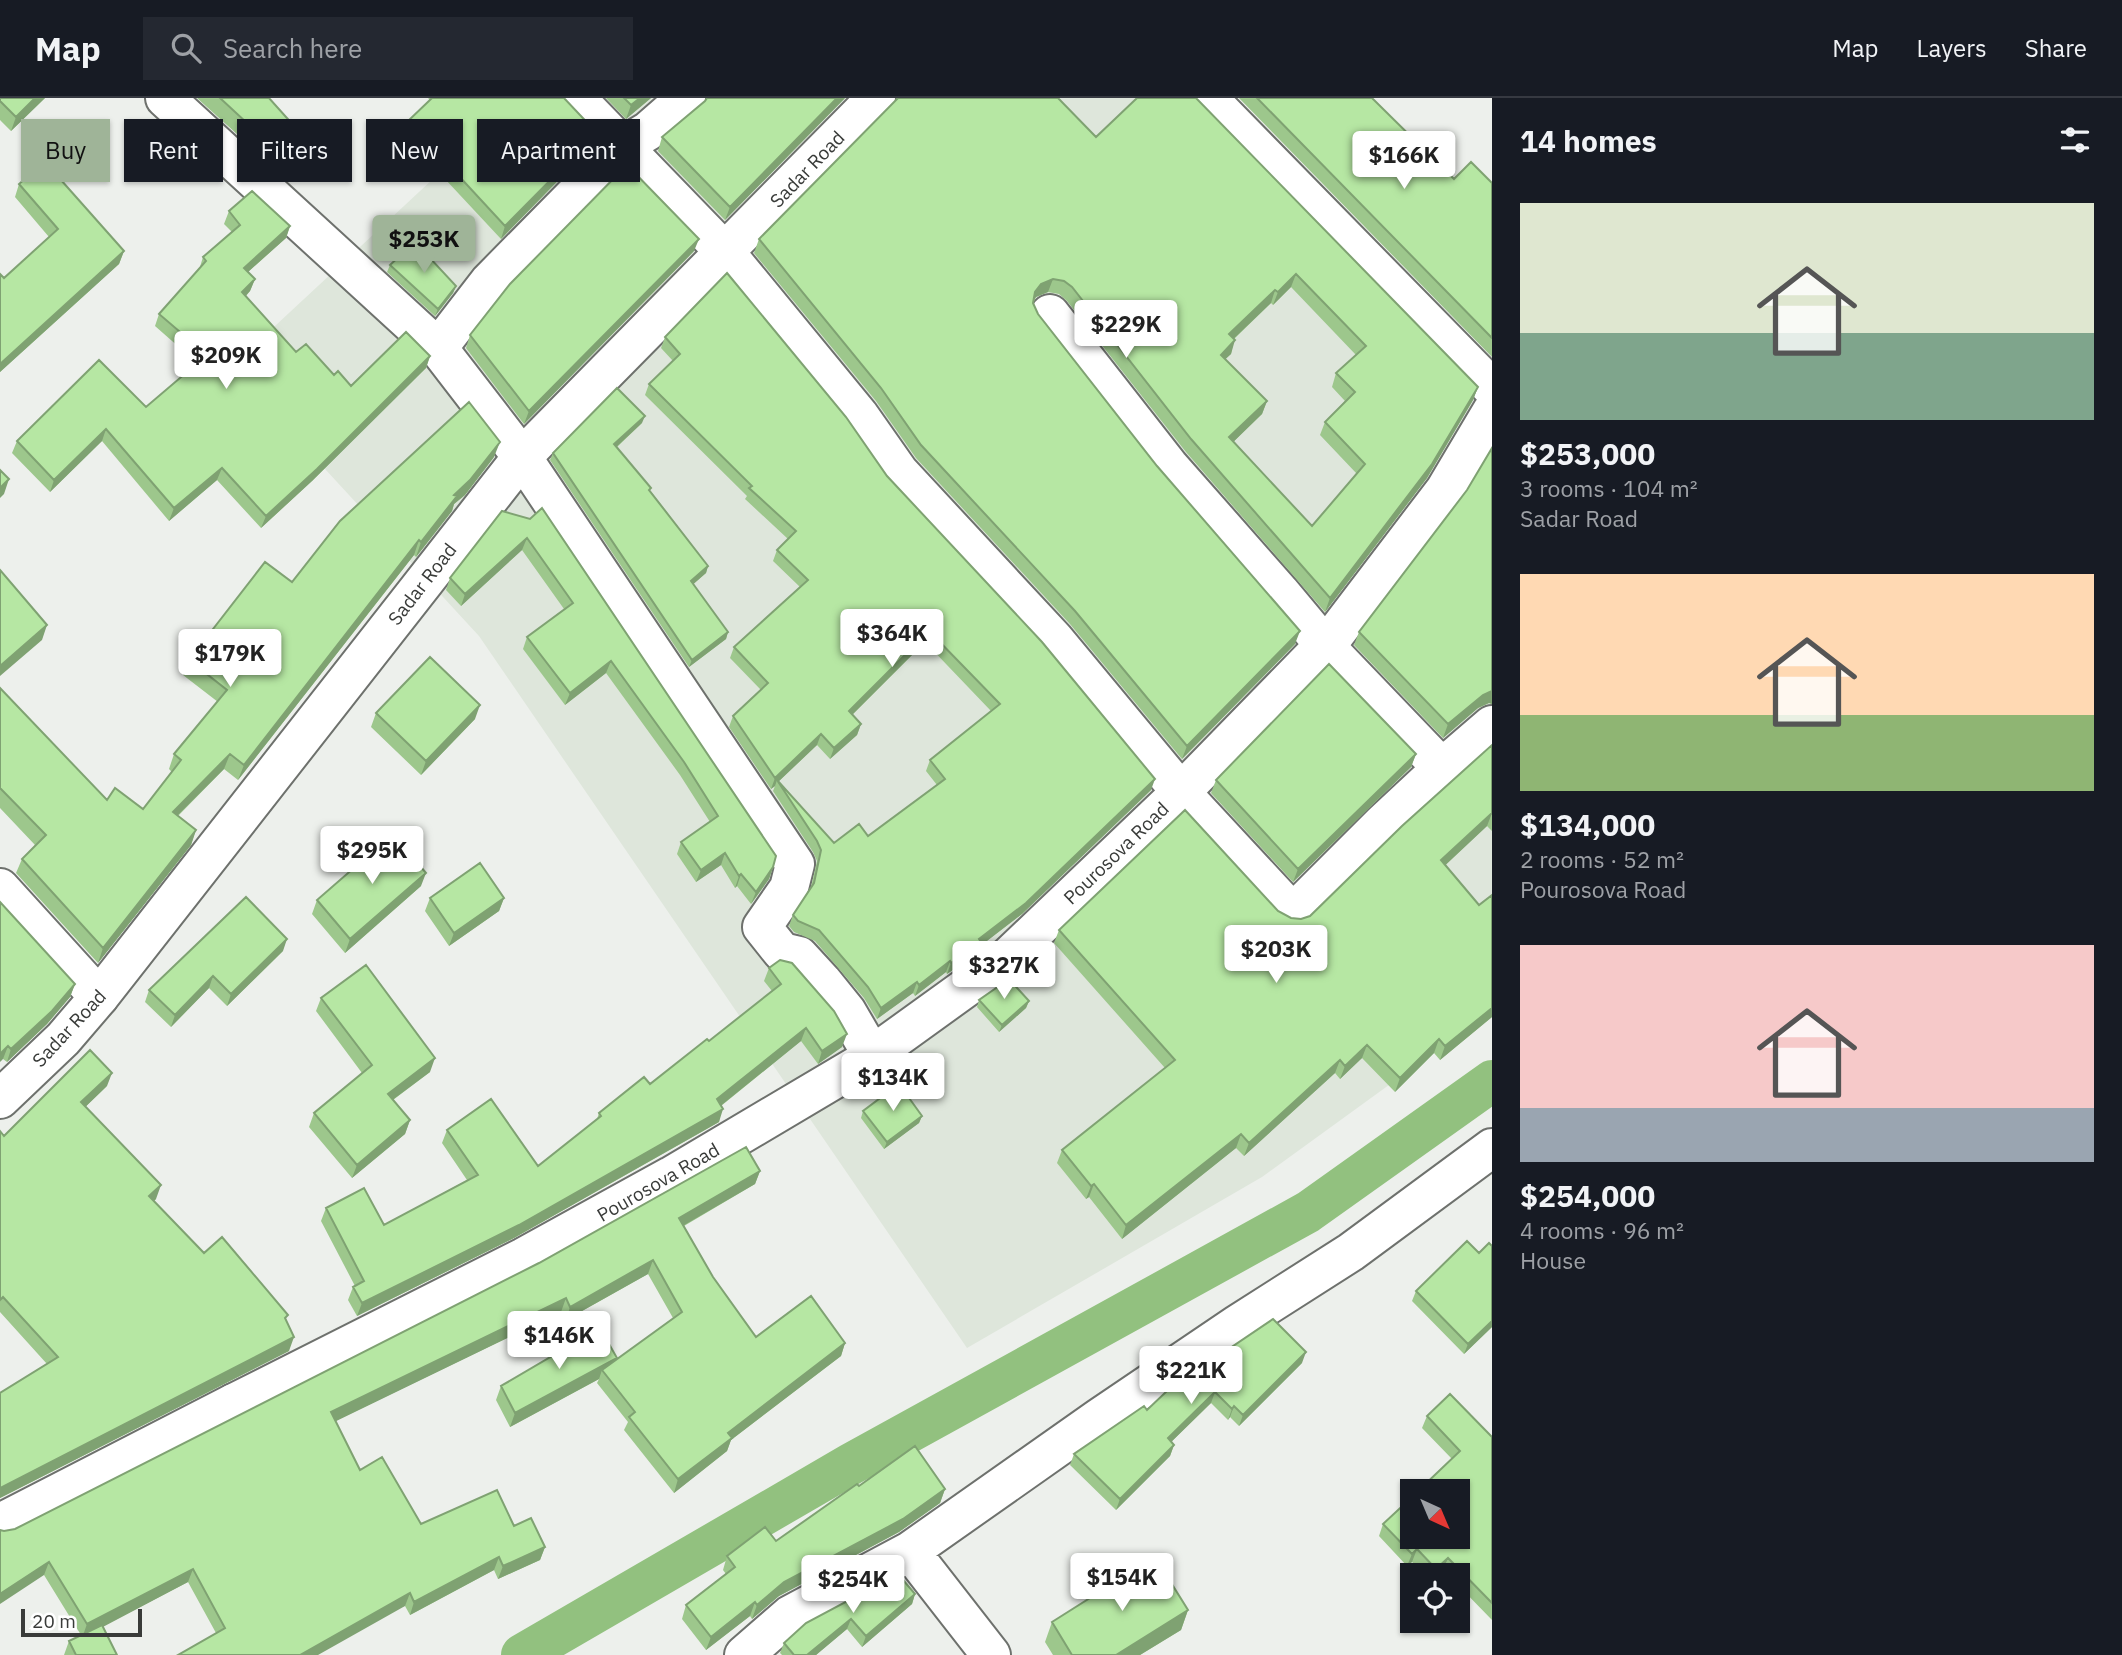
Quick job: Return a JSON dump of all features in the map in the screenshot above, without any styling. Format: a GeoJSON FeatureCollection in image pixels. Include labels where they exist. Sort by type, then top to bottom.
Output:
{"type":"FeatureCollection","features":[{"type":"Feature","properties":{"kind":"street"},"geometry":{"type":"LineString","coordinates":[[165,98],[438,348],[522,457],[795,864],[789,888],[762,928],[782,952],[799,956],[822,981],[847,1012],[872,1055]]}},
{"type":"Feature","properties":{"kind":"street"},"geometry":{"type":"LineString","coordinates":[[576,98],[597,119]]}},
{"type":"Feature","properties":{"kind":"street"},"geometry":{"type":"LineString","coordinates":[[640,136],[686,98]]}},
{"type":"Feature","properties":{"kind":"street","name":"Sadar Road"},"geometry":{"type":"LineString","coordinates":[[0,1099],[63,1039],[99,997],[522,457],[876,98]]}},
{"type":"Feature","properties":{"kind":"street"},"geometry":{"type":"LineString","coordinates":[[1208,98],[1492,388]]}},
{"type":"Feature","properties":{"kind":"street"},"geometry":{"type":"LineString","coordinates":[[640,164],[725,252],[859,415],[900,472],[1054,639],[1182,791],[1289,909],[1294,911],[1382,824],[1492,724]]}},
{"type":"Feature","properties":{"kind":"street"},"geometry":{"type":"LineString","coordinates":[[438,348],[489,282],[588,182]]}},
{"type":"Feature","properties":{"kind":"street"},"geometry":{"type":"LineString","coordinates":[[1050,314],[1169,466],[1325,646],[1442,768]]}},
{"type":"Feature","properties":{"kind":"street","name":"Pourosova Road"},"geometry":{"type":"LineString","coordinates":[[0,1523],[537,1250],[671,1176],[872,1055],[1007,958],[1182,791],[1325,646],[1445,490],[1492,411]]}},
{"type":"Feature","properties":{"kind":"street"},"geometry":{"type":"LineString","coordinates":[[0,888],[99,997]]}},
{"type":"Feature","properties":{"kind":"street"},"geometry":{"type":"LineString","coordinates":[[744,1655],[790,1615],[910,1551],[1098,1418],[1351,1252],[1492,1148]]}},
{"type":"Feature","properties":{"kind":"street"},"geometry":{"type":"LineString","coordinates":[[910,1551],[991,1655]]}},
{"type":"Feature","properties":{"kind":"shaded area"},"geometry":{"type":"Polygon","coordinates":[[[520,98],[1189,98],[1492,408],[1492,1003],[1462,1032],[1262,1177],[967,1348],[479,636],[231,367],[430,182],[463,182],[463,151],[477,138],[477,182],[640,182],[640,119],[497,119],[520,98]]]}},
{"type":"Feature","properties":{"kind":"building"},"geometry":{"type":"Polygon","coordinates":[[[0,98],[35,98],[16,117],[0,98]]]}},
{"type":"Feature","properties":{"kind":"building"},"geometry":{"type":"Polygon","coordinates":[[[220,98],[269,98],[288,119],[243,119],[220,98]]]}},
{"type":"Feature","properties":{"kind":"building"},"geometry":{"type":"Polygon","coordinates":[[[432,98],[564,98],[584,119],[477,119],[477,182],[549,182],[505,226],[463,181],[463,119],[410,119],[432,98]]]}},
{"type":"Feature","properties":{"kind":"building"},"geometry":{"type":"Polygon","coordinates":[[[624,98],[640,98],[631,105],[624,98]]]}},
{"type":"Feature","properties":{"kind":"building"},"geometry":{"type":"Polygon","coordinates":[[[707,98],[837,98],[730,207],[662,137],[707,98]]]}},
{"type":"Feature","properties":{"kind":"building"},"geometry":{"type":"Polygon","coordinates":[[[898,98],[1058,98],[1096,137],[1137,98],[1196,98],[1478,387],[1432,464],[1330,598],[1191,439],[1072,287],[1064,281],[1053,279],[1041,284],[1035,292],[1033,303],[1038,314],[1157,466],[1300,631],[1187,746],[1075,611],[921,445],[881,388],[759,239],[898,98]],[[1296,274],[1229,334],[1235,340],[1221,355],[1267,401],[1229,437],[1312,526],[1365,464],[1325,422],[1355,392],[1336,373],[1366,346],[1296,274]]]}},
{"type":"Feature","properties":{"kind":"building"},"geometry":{"type":"Polygon","coordinates":[[[1257,98],[1372,98],[1454,179],[1471,162],[1492,183],[1492,338],[1257,98]]]}},
{"type":"Feature","properties":{"kind":"building"},"geometry":{"type":"Polygon","coordinates":[[[640,178],[699,239],[529,411],[470,335],[510,284],[610,182],[640,182],[640,178]]]}},
{"type":"Feature","properties":{"kind":"building"},"geometry":{"type":"Polygon","coordinates":[[[63,182],[124,251],[0,364],[0,274],[4,278],[58,229],[19,184],[63,182]]]}},
{"type":"Feature","properties":{"kind":"building"},"geometry":{"type":"Polygon","coordinates":[[[252,191],[290,226],[244,268],[255,279],[242,292],[296,352],[306,344],[334,375],[338,371],[351,386],[406,332],[430,356],[266,516],[222,468],[174,508],[106,429],[54,480],[17,441],[99,360],[146,407],[207,355],[159,314],[206,261],[203,257],[240,225],[229,211],[252,191]]]}},
{"type":"Feature","properties":{"kind":"building"},"geometry":{"type":"Polygon","coordinates":[[[415,242],[456,286],[438,309],[390,265],[415,242]]]}},
{"type":"Feature","properties":{"kind":"building"},"geometry":{"type":"Polygon","coordinates":[[[727,273],[846,417],[887,476],[1042,642],[1155,779],[1026,903],[979,939],[981,942],[881,1008],[868,987],[819,930],[798,921],[793,915],[814,883],[821,850],[777,780],[834,843],[859,824],[868,836],[945,779],[930,760],[1000,704],[929,631],[849,711],[861,724],[834,748],[821,734],[775,778],[733,716],[768,683],[734,647],[808,580],[777,550],[796,531],[749,488],[752,486],[649,384],[680,354],[665,337],[727,273]]]}},
{"type":"Feature","properties":{"kind":"building"},"geometry":{"type":"Polygon","coordinates":[[[617,388],[645,416],[614,444],[651,488],[649,490],[708,566],[691,581],[728,632],[692,660],[553,453],[617,388]]]}},
{"type":"Feature","properties":{"kind":"building"},"geometry":{"type":"Polygon","coordinates":[[[469,402],[500,442],[470,480],[454,495],[457,496],[421,542],[419,540],[244,765],[230,754],[173,812],[196,830],[103,948],[22,859],[46,835],[0,788],[0,688],[107,800],[115,788],[143,809],[181,760],[174,754],[227,690],[189,660],[265,562],[292,582],[340,521],[469,402]]]}},
{"type":"Feature","properties":{"kind":"building"},"geometry":{"type":"Polygon","coordinates":[[[1492,448],[1492,691],[1483,695],[1448,724],[1359,632],[1467,490],[1492,448]]]}},
{"type":"Feature","properties":{"kind":"building"},"geometry":{"type":"Polygon","coordinates":[[[0,470],[9,479],[0,488],[0,470]]]}},
{"type":"Feature","properties":{"kind":"building"},"geometry":{"type":"Polygon","coordinates":[[[542,508],[776,856],[773,867],[756,892],[741,874],[739,876],[725,853],[701,870],[681,842],[718,816],[684,762],[611,661],[570,693],[527,637],[573,603],[527,538],[465,594],[450,578],[502,511],[530,519],[542,508]]]}},
{"type":"Feature","properties":{"kind":"building"},"geometry":{"type":"Polygon","coordinates":[[[0,570],[47,625],[0,666],[0,570]]]}},
{"type":"Feature","properties":{"kind":"building"},"geometry":{"type":"Polygon","coordinates":[[[430,657],[480,705],[426,761],[376,713],[430,657]]]}},
{"type":"Feature","properties":{"kind":"building"},"geometry":{"type":"Polygon","coordinates":[[[1329,664],[1416,754],[1298,869],[1216,780],[1329,664]]]}},
{"type":"Feature","properties":{"kind":"building"},"geometry":{"type":"Polygon","coordinates":[[[1492,745],[1492,813],[1441,860],[1479,905],[1492,895],[1492,1008],[1445,1046],[1439,1039],[1400,1078],[1367,1045],[1345,1066],[1340,1060],[1249,1143],[1241,1134],[1126,1225],[1094,1184],[1091,1186],[1062,1150],[1175,1060],[1059,930],[1185,810],[1278,911],[1291,918],[1310,916],[1402,826],[1492,745]]]}},
{"type":"Feature","properties":{"kind":"building"},"geometry":{"type":"Polygon","coordinates":[[[393,834],[426,873],[350,939],[317,900],[393,834]]]}},
{"type":"Feature","properties":{"kind":"building"},"geometry":{"type":"Polygon","coordinates":[[[480,863],[504,898],[454,933],[430,898],[480,863]]]}},
{"type":"Feature","properties":{"kind":"building"},"geometry":{"type":"Polygon","coordinates":[[[246,897],[287,939],[231,994],[213,976],[175,1015],[149,990],[246,897]]]}},
{"type":"Feature","properties":{"kind":"building"},"geometry":{"type":"Polygon","coordinates":[[[0,902],[75,984],[52,1011],[11,1049],[8,1046],[0,1054],[0,902]]]}},
{"type":"Feature","properties":{"kind":"building"},"geometry":{"type":"Polygon","coordinates":[[[780,960],[792,963],[834,1011],[847,1034],[822,1051],[806,1028],[717,1099],[723,1109],[519,1225],[362,1303],[353,1287],[364,1281],[326,1208],[364,1188],[384,1225],[478,1175],[447,1130],[491,1099],[538,1166],[601,1116],[599,1113],[644,1077],[650,1084],[781,984],[769,968],[780,960]]]}},
{"type":"Feature","properties":{"kind":"building"},"geometry":{"type":"Polygon","coordinates":[[[366,965],[435,1058],[388,1094],[410,1120],[357,1165],[314,1113],[372,1065],[321,998],[366,965]]]}},
{"type":"Feature","properties":{"kind":"building"},"geometry":{"type":"Polygon","coordinates":[[[1009,979],[1029,1001],[1002,1025],[979,1000],[1009,979]]]}},
{"type":"Feature","properties":{"kind":"building"},"geometry":{"type":"Polygon","coordinates":[[[90,1050],[112,1073],[81,1102],[161,1185],[149,1196],[204,1253],[222,1237],[288,1315],[285,1318],[294,1337],[0,1488],[0,1393],[58,1357],[3,1297],[0,1300],[0,1131],[4,1136],[90,1050]]]}},
{"type":"Feature","properties":{"kind":"building"},"geometry":{"type":"Polygon","coordinates":[[[899,1084],[922,1116],[887,1142],[863,1111],[899,1084]]]}},
{"type":"Feature","properties":{"kind":"building"},"geometry":{"type":"Polygon","coordinates":[[[746,1147],[760,1171],[679,1218],[713,1277],[756,1337],[811,1296],[845,1343],[728,1433],[732,1438],[678,1479],[629,1417],[635,1412],[602,1370],[682,1312],[653,1260],[570,1307],[566,1298],[331,1412],[360,1470],[382,1457],[421,1524],[497,1490],[514,1526],[531,1518],[545,1547],[503,1566],[499,1557],[414,1602],[410,1593],[300,1655],[178,1655],[225,1628],[193,1569],[87,1624],[49,1562],[0,1594],[0,1530],[15,1529],[539,1263],[746,1147]]]}},
{"type":"Feature","properties":{"kind":"building"},"geometry":{"type":"Polygon","coordinates":[[[1467,1241],[1479,1253],[1489,1243],[1492,1246],[1492,1321],[1468,1344],[1416,1291],[1467,1241]]]}},
{"type":"Feature","properties":{"kind":"building"},"geometry":{"type":"Polygon","coordinates":[[[1273,1319],[1306,1352],[1243,1415],[1234,1406],[1232,1409],[1215,1392],[1168,1438],[1174,1445],[1120,1499],[1074,1454],[1144,1406],[1147,1410],[1168,1390],[1273,1319]]]}},
{"type":"Feature","properties":{"kind":"building"},"geometry":{"type":"Polygon","coordinates":[[[600,1328],[617,1358],[515,1413],[501,1386],[600,1328]]]}},
{"type":"Feature","properties":{"kind":"building"},"geometry":{"type":"Polygon","coordinates":[[[1450,1394],[1492,1437],[1492,1603],[1470,1580],[1470,1563],[1453,1563],[1448,1558],[1443,1563],[1430,1563],[1417,1549],[1470,1549],[1470,1479],[1431,1479],[1460,1451],[1427,1416],[1450,1394]]]}},
{"type":"Feature","properties":{"kind":"building"},"geometry":{"type":"Polygon","coordinates":[[[915,1446],[945,1489],[903,1519],[784,1582],[757,1605],[755,1602],[711,1637],[686,1605],[735,1567],[727,1556],[765,1527],[776,1541],[915,1446]]]}},
{"type":"Feature","properties":{"kind":"building"},"geometry":{"type":"Polygon","coordinates":[[[1400,1508],[1400,1542],[1383,1524],[1400,1508]]]}},
{"type":"Feature","properties":{"kind":"building"},"geometry":{"type":"Polygon","coordinates":[[[1155,1557],[1188,1610],[1116,1655],[1072,1655],[1052,1622],[1155,1557]]]}},
{"type":"Feature","properties":{"kind":"building"},"geometry":{"type":"Polygon","coordinates":[[[898,1574],[915,1594],[866,1636],[851,1619],[807,1655],[794,1655],[784,1643],[806,1623],[898,1574]]]}},
{"type":"Feature","properties":{"kind":"building"},"geometry":{"type":"Polygon","coordinates":[[[102,1625],[117,1655],[76,1655],[69,1641],[102,1625]]]}},
{"type":"Feature","properties":{"kind":"waterway"},"geometry":{"type":"LineString","coordinates":[[522,1655],[851,1464],[1308,1212],[1492,1081]]}}]}
